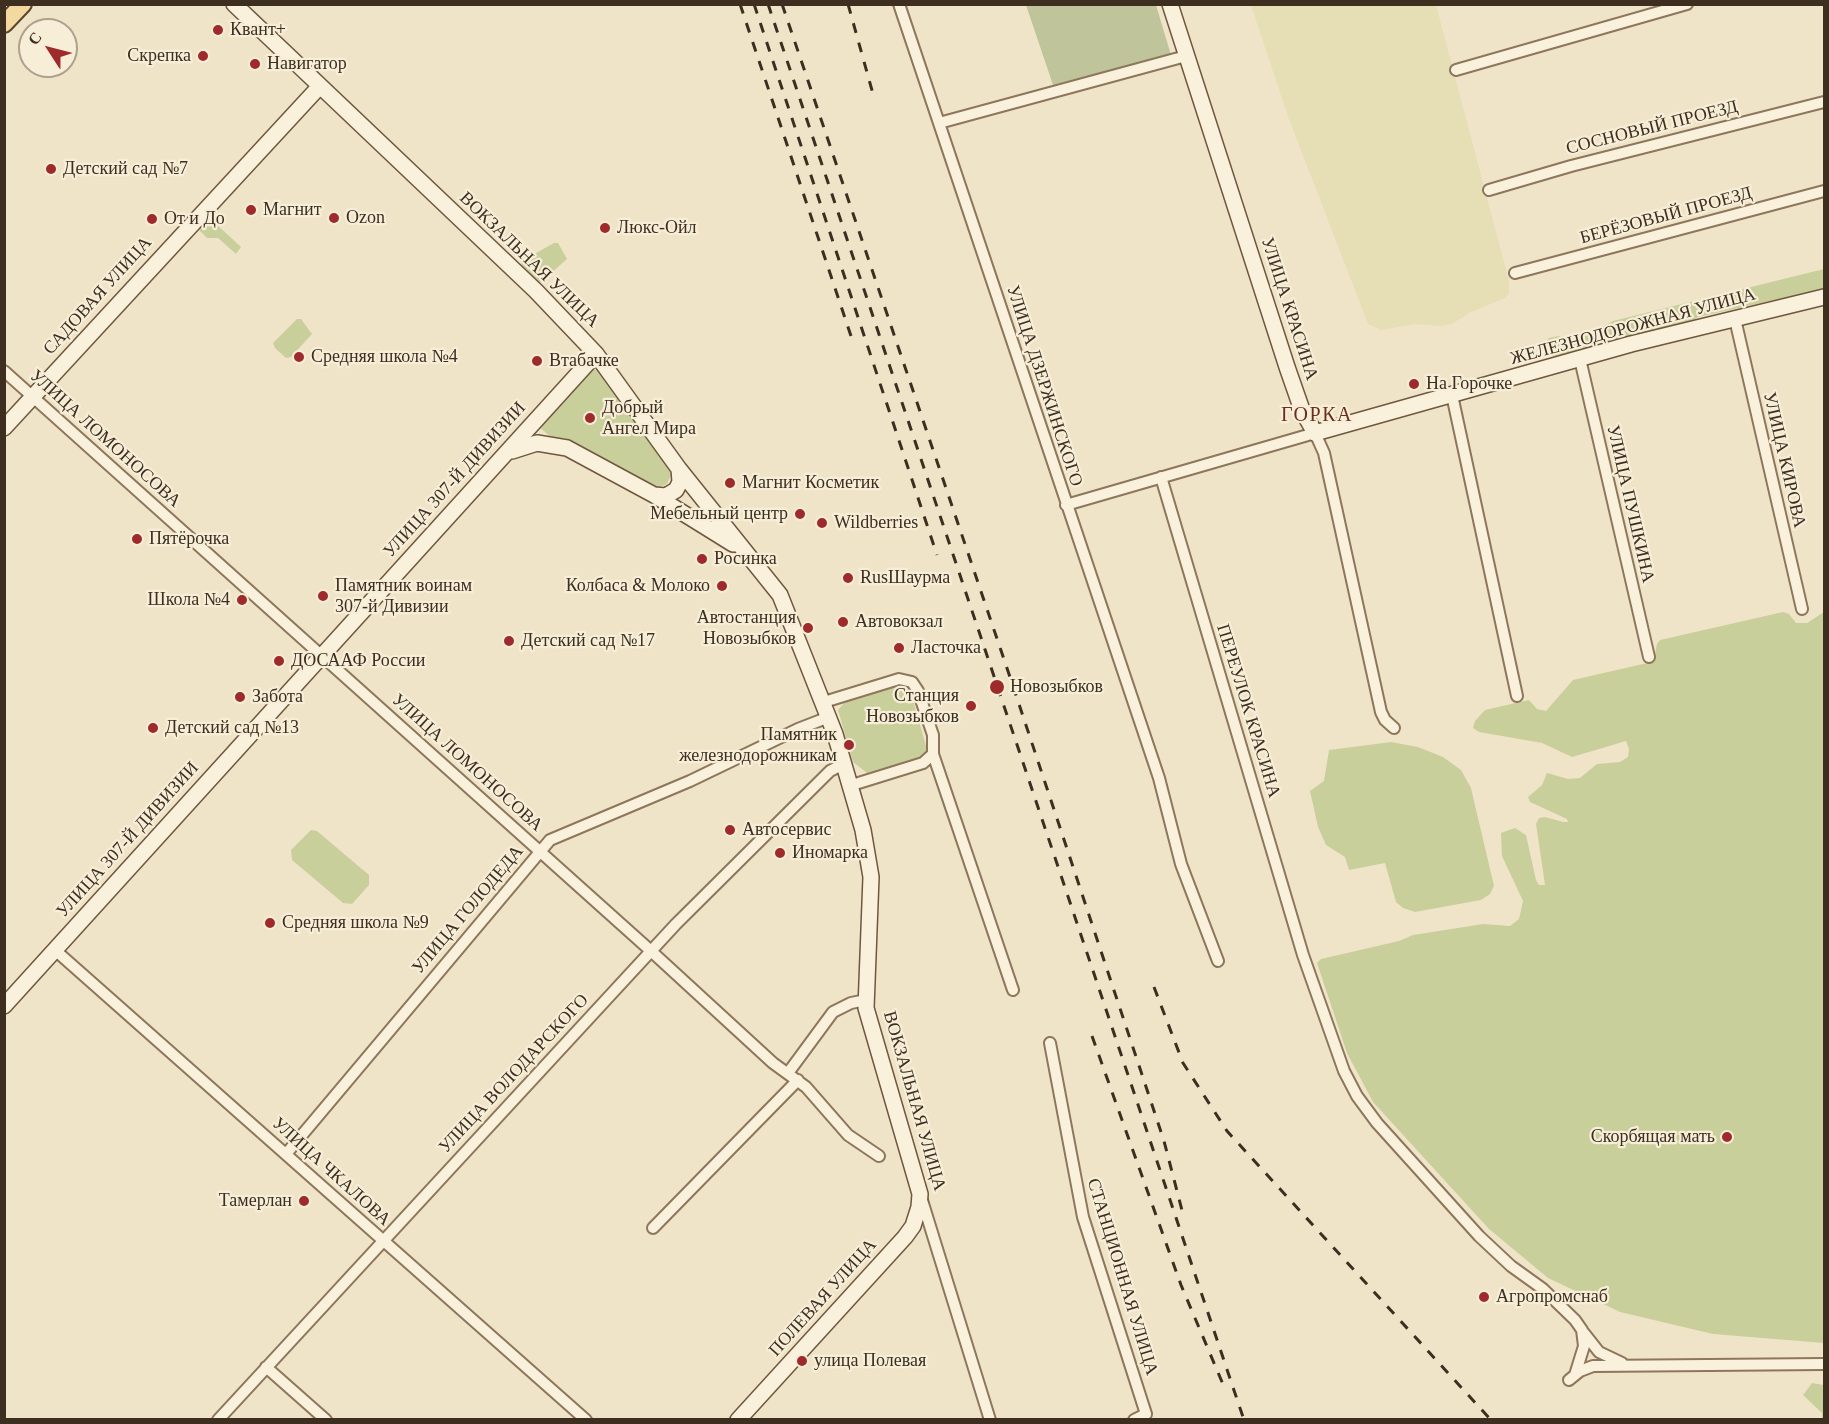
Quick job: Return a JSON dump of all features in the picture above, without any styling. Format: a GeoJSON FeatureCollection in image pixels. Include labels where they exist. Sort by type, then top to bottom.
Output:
{"type":"FeatureCollection","features":[{"type":"Feature","properties":{"kind":"main road"},"geometry":{"type":"LineString","coordinates":[[4,24],[23,4]]}},
{"type":"Feature","properties":{"kind":"street","name":"ВОКЗАЛЬНАЯ УЛИЦА"},"geometry":{"type":"LineString","coordinates":[[234,4],[537,291],[596,354],[679,470],[757,565],[787,607],[845,763],[863,830],[871,877],[866,1000],[870,1026],[990,1419]]}},
{"type":"Feature","properties":{"kind":"street","name":"УЛИЦА ДЗЕРЖИНСКОГО"},"geometry":{"type":"LineString","coordinates":[[899,4],[1159,778],[1181,864],[1218,960]]}},
{"type":"Feature","properties":{"kind":"street","name":"УЛИЦА КРАСИНА"},"geometry":{"type":"LineString","coordinates":[[1170,4],[1293,385],[1324,453],[1382,712],[1385,720],[1394,729]]}},
{"type":"Feature","properties":{"kind":"street"},"geometry":{"type":"LineString","coordinates":[[1456,70],[1687,4]]}},
{"type":"Feature","properties":{"kind":"street"},"geometry":{"type":"LineString","coordinates":[[939,123],[1186,56]]}},
{"type":"Feature","properties":{"kind":"street","name":"САДОВАЯ УЛИЦА"},"geometry":{"type":"LineString","coordinates":[[4,428],[320,86]]}},
{"type":"Feature","properties":{"kind":"street","name":"СОСНОВЫЙ ПРОЕЗД"},"geometry":{"type":"LineString","coordinates":[[1489,190],[1571,166],[1824,102]]}},
{"type":"Feature","properties":{"kind":"street","name":"БЕРЁЗОВЫЙ ПРОЕЗД"},"geometry":{"type":"LineString","coordinates":[[1515,273],[1824,191]]}},
{"type":"Feature","properties":{"kind":"street","name":"ЖЕЛЕЗНОДОРОЖНАЯ УЛИЦА"},"geometry":{"type":"LineString","coordinates":[[1066,505],[1631,344],[1824,297]]}},
{"type":"Feature","properties":{"kind":"street","name":"УЛИЦА КИРОВА"},"geometry":{"type":"LineString","coordinates":[[1735,319],[1802,609]]}},
{"type":"Feature","properties":{"kind":"street","name":"УЛИЦА 307-Й ДИВИЗИИ"},"geometry":{"type":"LineString","coordinates":[[4,1006],[596,354]]}},
{"type":"Feature","properties":{"kind":"street","name":"УЛИЦА ПУШКИНА"},"geometry":{"type":"LineString","coordinates":[[1580,359],[1649,657]]}},
{"type":"Feature","properties":{"kind":"street","name":"УЛИЦА ЛОМОНОСОВА"},"geometry":{"type":"LineString","coordinates":[[4,371],[539,850],[773,1064],[793,1076],[819,1100],[848,1135],[879,1156]]}},
{"type":"Feature","properties":{"kind":"street"},"geometry":{"type":"LineString","coordinates":[[1452,395],[1517,696]]}},
{"type":"Feature","properties":{"kind":"street"},"geometry":{"type":"LineString","coordinates":[[500,460],[529,444],[556,445],[580,454],[724,537],[757,565]]}},
{"type":"Feature","properties":{"kind":"street"},"geometry":{"type":"LineString","coordinates":[[654,495],[666,496],[676,490],[680,482],[679,470]]}},
{"type":"Feature","properties":{"kind":"street","name":"ПЕРЕУЛОК КРАСИНА"},"geometry":{"type":"LineString","coordinates":[[1161,477],[1303,955],[1344,1071],[1364,1106],[1490,1248],[1558,1302],[1599,1353],[1628,1365]]}},
{"type":"Feature","properties":{"kind":"street"},"geometry":{"type":"LineString","coordinates":[[826,710],[899,679],[912,682],[933,735],[933,754],[1013,990]]}},
{"type":"Feature","properties":{"kind":"street","name":"УЛИЦА ГОЛОДЕДА"},"geometry":{"type":"LineString","coordinates":[[286,1154],[539,850],[555,836],[690,781],[798,729],[826,710]]}},
{"type":"Feature","properties":{"kind":"street"},"geometry":{"type":"LineString","coordinates":[[852,785],[923,763],[933,754]]}},
{"type":"Feature","properties":{"kind":"street","name":"УЛИЦА ВОЛОДАРСКОГО"},"geometry":{"type":"LineString","coordinates":[[218,1419],[651,951],[824,777],[845,763]]}},
{"type":"Feature","properties":{"kind":"street","name":"УЛИЦА ЧКАЛОВА"},"geometry":{"type":"LineString","coordinates":[[55,950],[585,1419]]}},
{"type":"Feature","properties":{"kind":"street"},"geometry":{"type":"LineString","coordinates":[[653,1228],[793,1076],[833,1012],[851,1003],[866,1000]]}},
{"type":"Feature","properties":{"kind":"street","name":"СТАНЦИОННАЯ УЛИЦА"},"geometry":{"type":"LineString","coordinates":[[1050,1042],[1083,1217],[1146,1414],[1134,1419]]}},
{"type":"Feature","properties":{"kind":"street","name":"ПОЛЕВАЯ УЛИЦА"},"geometry":{"type":"LineString","coordinates":[[738,1419],[905,1236],[917,1217],[920,1194]]}},
{"type":"Feature","properties":{"kind":"street"},"geometry":{"type":"LineString","coordinates":[[905,1236],[920,1228],[928,1231],[934,1238]]}},
{"type":"Feature","properties":{"kind":"street"},"geometry":{"type":"LineString","coordinates":[[1582,1330],[1583,1354],[1572,1377],[1593,1366],[1824,1364]]}},
{"type":"Feature","properties":{"kind":"street"},"geometry":{"type":"LineString","coordinates":[[266,1367],[326,1419]]}},
{"type":"Feature","properties":{"kind":"shaded area"},"geometry":{"type":"Polygon","coordinates":[[[1251,5],[1436,5],[1509,281],[1509,293],[1505,298],[1471,312],[1452,324],[1441,326],[1415,324],[1381,330],[1368,324],[1289,119],[1251,5]]]}},
{"type":"Feature","properties":{"kind":"green space"},"geometry":{"type":"Polygon","coordinates":[[[1026,5],[1156,5],[1171,55],[1053,85],[1026,5]]]}},
{"type":"Feature","properties":{"kind":"green space"},"geometry":{"type":"Polygon","coordinates":[[[207,219],[214,222],[241,247],[236,254],[218,238],[207,238],[199,230],[207,219]]]}},
{"type":"Feature","properties":{"kind":"green space"},"geometry":{"type":"Polygon","coordinates":[[[558,243],[567,259],[541,282],[536,282],[521,268],[522,261],[558,243]]]}},
{"type":"Feature","properties":{"kind":"green space"},"geometry":{"type":"Polygon","coordinates":[[[1824,269],[1824,289],[1698,317],[1692,322],[1556,357],[1547,350],[1545,342],[1549,338],[1559,336],[1576,341],[1613,321],[1824,269]]]}},
{"type":"Feature","properties":{"kind":"green space"},"geometry":{"type":"Polygon","coordinates":[[[297,319],[301,319],[312,334],[291,357],[286,358],[273,343],[297,319]]]}},
{"type":"Feature","properties":{"kind":"green space"},"geometry":{"type":"Polygon","coordinates":[[[593,369],[598,370],[672,473],[667,484],[657,488],[564,438],[552,438],[539,427],[593,369]]]}},
{"type":"Feature","properties":{"kind":"green space"},"geometry":{"type":"Polygon","coordinates":[[[1783,612],[1789,614],[1796,623],[1807,623],[1824,612],[1824,1343],[1713,1334],[1620,1312],[1548,1278],[1489,1229],[1373,1102],[1347,1053],[1317,963],[1321,959],[1399,941],[1413,935],[1483,924],[1510,926],[1519,919],[1523,901],[1502,856],[1501,833],[1515,828],[1526,835],[1536,880],[1539,885],[1545,885],[1536,824],[1539,818],[1545,817],[1568,822],[1567,819],[1530,802],[1528,797],[1542,785],[1547,773],[1568,779],[1580,778],[1597,764],[1620,762],[1628,757],[1629,749],[1626,741],[1572,757],[1542,743],[1479,732],[1473,728],[1475,721],[1485,710],[1529,700],[1537,709],[1546,711],[1573,680],[1647,663],[1654,659],[1660,640],[1783,612]]]}},
{"type":"Feature","properties":{"kind":"green space"},"geometry":{"type":"Polygon","coordinates":[[[900,685],[910,690],[928,753],[923,759],[874,774],[867,773],[853,762],[838,710],[844,703],[900,685]]]}},
{"type":"Feature","properties":{"kind":"green space"},"geometry":{"type":"Polygon","coordinates":[[[1391,742],[1418,747],[1443,757],[1461,770],[1471,788],[1494,886],[1490,894],[1481,900],[1415,912],[1403,908],[1396,902],[1385,863],[1349,870],[1345,857],[1326,845],[1318,827],[1310,791],[1324,781],[1329,750],[1391,742]]]}},
{"type":"Feature","properties":{"kind":"green space"},"geometry":{"type":"Polygon","coordinates":[[[311,830],[317,831],[369,875],[369,885],[352,904],[343,903],[292,860],[291,850],[311,830]]]}},
{"type":"Feature","properties":{"kind":"green space"},"geometry":{"type":"Polygon","coordinates":[[[1812,1383],[1824,1385],[1824,1419],[1822,1419],[1822,1413],[1803,1395],[1812,1383]]]}},
{"type":"Feature","properties":{"kind":"railway"},"geometry":{"type":"LineString","coordinates":[[740,4],[853,342]]}},
{"type":"Feature","properties":{"kind":"railway"},"geometry":{"type":"LineString","coordinates":[[754,4],[937,555]]}},
{"type":"Feature","properties":{"kind":"railway"},"geometry":{"type":"LineString","coordinates":[[768,4],[1244,1420]]}},
{"type":"Feature","properties":{"kind":"railway"},"geometry":{"type":"LineString","coordinates":[[782,4],[1164,1141],[1184,1218]]}},
{"type":"Feature","properties":{"kind":"railway"},"geometry":{"type":"LineString","coordinates":[[848,4],[873,94]]}},
{"type":"Feature","properties":{"kind":"railway"},"geometry":{"type":"LineString","coordinates":[[1154,987],[1183,1063],[1227,1131],[1491,1420]]}},
{"type":"Feature","properties":{"kind":"railway"},"geometry":{"type":"LineString","coordinates":[[1092,1036],[1181,1285],[1225,1389]]}},
{"type":"Feature","properties":{"kind":"place","name":"Квант+"},"geometry":{"type":"Point","coordinates":[218,30]}},
{"type":"Feature","properties":{"kind":"place","name":"Скрепка"},"geometry":{"type":"Point","coordinates":[203,56]}},
{"type":"Feature","properties":{"kind":"place","name":"Навигатор"},"geometry":{"type":"Point","coordinates":[255,64]}},
{"type":"Feature","properties":{"kind":"place","name":"Детский сад №7"},"geometry":{"type":"Point","coordinates":[51,169]}},
{"type":"Feature","properties":{"kind":"place","name":"Магнит"},"geometry":{"type":"Point","coordinates":[251,210]}},
{"type":"Feature","properties":{"kind":"place","name":"Ozon"},"geometry":{"type":"Point","coordinates":[334,218]}},
{"type":"Feature","properties":{"kind":"place","name":"От и До"},"geometry":{"type":"Point","coordinates":[152,219]}},
{"type":"Feature","properties":{"kind":"place","name":"Люкс-Ойл"},"geometry":{"type":"Point","coordinates":[605,228]}},
{"type":"Feature","properties":{"kind":"place","name":"Средняя школа №4"},"geometry":{"type":"Point","coordinates":[299,357]}},
{"type":"Feature","properties":{"kind":"place","name":"Втабачке"},"geometry":{"type":"Point","coordinates":[537,361]}},
{"type":"Feature","properties":{"kind":"place","name":"На Горочке"},"geometry":{"type":"Point","coordinates":[1414,384]}},
{"type":"Feature","properties":{"kind":"place","name":"Добрый Ангел Мира"},"geometry":{"type":"Point","coordinates":[590,418]}},
{"type":"Feature","properties":{"kind":"place","name":"Магнит Косметик"},"geometry":{"type":"Point","coordinates":[730,483]}},
{"type":"Feature","properties":{"kind":"place","name":"Мебельный центр"},"geometry":{"type":"Point","coordinates":[800,514]}},
{"type":"Feature","properties":{"kind":"place","name":"Wildberries"},"geometry":{"type":"Point","coordinates":[822,523]}},
{"type":"Feature","properties":{"kind":"place","name":"Пятёрочка"},"geometry":{"type":"Point","coordinates":[137,539]}},
{"type":"Feature","properties":{"kind":"place","name":"Росинка"},"geometry":{"type":"Point","coordinates":[702,559]}},
{"type":"Feature","properties":{"kind":"place","name":"RusШаурма"},"geometry":{"type":"Point","coordinates":[848,578]}},
{"type":"Feature","properties":{"kind":"place","name":"Колбаса & Молоко"},"geometry":{"type":"Point","coordinates":[722,586]}},
{"type":"Feature","properties":{"kind":"place","name":"Памятник воинам 307-й Дивизии"},"geometry":{"type":"Point","coordinates":[323,596]}},
{"type":"Feature","properties":{"kind":"place","name":"Школа №4"},"geometry":{"type":"Point","coordinates":[242,600]}},
{"type":"Feature","properties":{"kind":"place","name":"Автовокзал"},"geometry":{"type":"Point","coordinates":[843,622]}},
{"type":"Feature","properties":{"kind":"place","name":"Автостанция Новозыбков"},"geometry":{"type":"Point","coordinates":[808,628]}},
{"type":"Feature","properties":{"kind":"place","name":"Детский сад №17"},"geometry":{"type":"Point","coordinates":[509,641]}},
{"type":"Feature","properties":{"kind":"place","name":"Ласточка"},"geometry":{"type":"Point","coordinates":[899,648]}},
{"type":"Feature","properties":{"kind":"place","name":"ДОСААФ России"},"geometry":{"type":"Point","coordinates":[279,661]}},
{"type":"Feature","properties":{"kind":"place","name":"Новозыбков"},"geometry":{"type":"Point","coordinates":[997,687]}},
{"type":"Feature","properties":{"kind":"place","name":"Забота"},"geometry":{"type":"Point","coordinates":[240,697]}},
{"type":"Feature","properties":{"kind":"place","name":"Станция Новозыбков"},"geometry":{"type":"Point","coordinates":[971,706]}},
{"type":"Feature","properties":{"kind":"place","name":"Детский сад №13"},"geometry":{"type":"Point","coordinates":[153,728]}},
{"type":"Feature","properties":{"kind":"place","name":"Памятник железнодорожникам"},"geometry":{"type":"Point","coordinates":[849,745]}},
{"type":"Feature","properties":{"kind":"place","name":"Автосервис"},"geometry":{"type":"Point","coordinates":[730,830]}},
{"type":"Feature","properties":{"kind":"place","name":"Иномарка"},"geometry":{"type":"Point","coordinates":[780,853]}},
{"type":"Feature","properties":{"kind":"place","name":"Средняя школа №9"},"geometry":{"type":"Point","coordinates":[270,923]}},
{"type":"Feature","properties":{"kind":"place","name":"Скорбящая мать"},"geometry":{"type":"Point","coordinates":[1727,1137]}},
{"type":"Feature","properties":{"kind":"place","name":"Тамерлан"},"geometry":{"type":"Point","coordinates":[304,1201]}},
{"type":"Feature","properties":{"kind":"place","name":"Агропромснаб"},"geometry":{"type":"Point","coordinates":[1484,1297]}},
{"type":"Feature","properties":{"kind":"place","name":"улица Полевая"},"geometry":{"type":"Point","coordinates":[802,1361]}},
{"type":"Feature","properties":{"kind":"district","name":"ГОРКА"},"geometry":{"type":"Point","coordinates":[1317,416]}}]}
